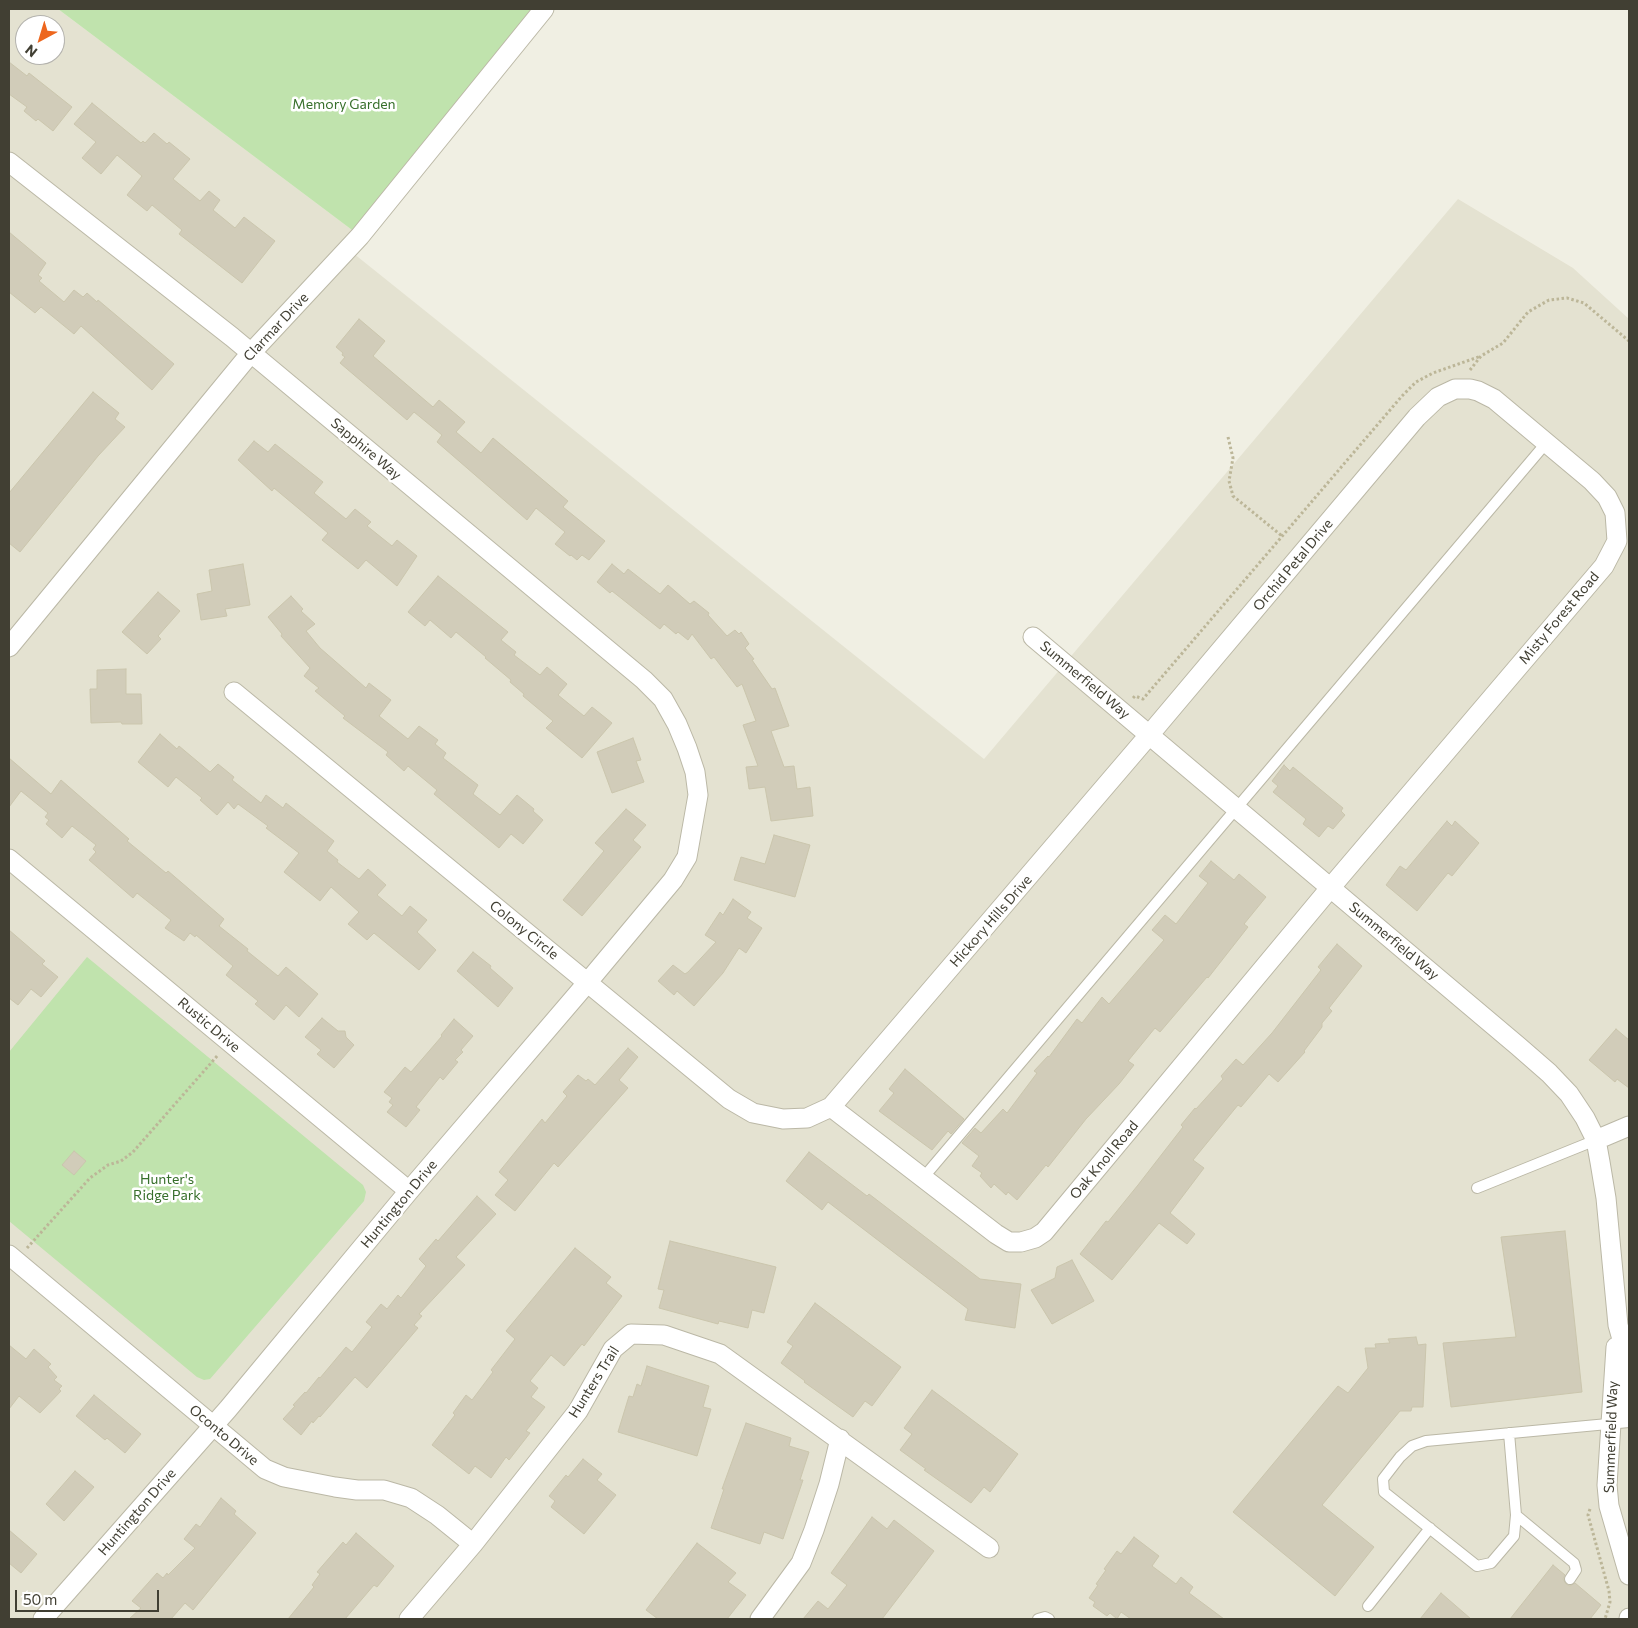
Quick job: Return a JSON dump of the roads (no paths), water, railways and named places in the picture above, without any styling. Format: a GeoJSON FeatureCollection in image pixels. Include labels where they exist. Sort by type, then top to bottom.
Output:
{"type":"FeatureCollection","features":[{"type":"Feature","properties":{"kind":"street","name":"Clarmar Drive"},"geometry":{"type":"LineString","coordinates":[[9,647],[250,354],[360,236],[544,9]]}},
{"type":"Feature","properties":{"kind":"street","name":"Sapphire Way"},"geometry":{"type":"LineString","coordinates":[[9,162],[224,331],[644,680],[663,699],[673,716],[688,748],[692,762]]}},
{"type":"Feature","properties":{"kind":"street","name":"Misty Forest Road"},"geometry":{"type":"LineString","coordinates":[[1331,887],[1589,583],[1613,552],[1617,541],[1615,513],[1607,497],[1592,481],[1494,399],[1478,391],[1455,389],[1438,397]]}},
{"type":"Feature","properties":{"kind":"street","name":"Orchid Petal Drive"},"geometry":{"type":"LineString","coordinates":[[1150,734],[1417,417],[1438,397]]}},
{"type":"Feature","properties":{"kind":"street","name":"Summerfield Way"},"geometry":{"type":"LineString","coordinates":[[1033,637],[1549,1073],[1568,1094],[1584,1118],[1596,1140],[1606,1198],[1618,1325],[1607,1470],[1609,1506],[1629,1575]]}},
{"type":"Feature","properties":{"kind":"street","name":"Colony Circle"},"geometry":{"type":"LineString","coordinates":[[234,692],[729,1099],[753,1113],[783,1119],[807,1118],[831,1107]]}},
{"type":"Feature","properties":{"kind":"street","name":"Hickory Hills Drive"},"geometry":{"type":"LineString","coordinates":[[831,1107],[1150,734]]}},
{"type":"Feature","properties":{"kind":"street","name":"Huntington Drive"},"geometry":{"type":"LineString","coordinates":[[43,1619],[214,1425],[408,1191],[673,880],[687,857],[698,795],[692,762]]}},
{"type":"Feature","properties":{"kind":"street","name":"Rustic Drive"},"geometry":{"type":"LineString","coordinates":[[9,859],[408,1191]]}},
{"type":"Feature","properties":{"kind":"street","name":"Oak Knoll Road"},"geometry":{"type":"LineString","coordinates":[[831,1107],[996,1234],[1009,1242],[1021,1242],[1035,1238],[1044,1232],[1331,887]]}},
{"type":"Feature","properties":{"kind":"street"},"geometry":{"type":"LineString","coordinates":[[1596,1140],[1629,1126]]}},
{"type":"Feature","properties":{"kind":"street","name":"Oconto Drive"},"geometry":{"type":"LineString","coordinates":[[12,1258],[265,1469],[284,1477],[357,1490],[384,1490],[410,1498],[437,1515],[473,1544]]}},
{"type":"Feature","properties":{"kind":"street","name":"Summerfield Way"},"geometry":{"type":"LineString","coordinates":[[1618,1325],[1625,1350],[1629,1416]]}},
{"type":"Feature","properties":{"kind":"street","name":"Hunters Trail"},"geometry":{"type":"LineString","coordinates":[[409,1619],[473,1544],[578,1411],[613,1349],[631,1334],[664,1335],[720,1354],[989,1548]]}},
{"type":"Feature","properties":{"kind":"street"},"geometry":{"type":"LineString","coordinates":[[760,1619],[801,1563],[829,1484],[840,1439]]}},
{"type":"Feature","properties":{"kind":"lane"},"geometry":{"type":"LineString","coordinates":[[923,1178],[1547,442]]}},
{"type":"Feature","properties":{"kind":"lane"},"geometry":{"type":"LineString","coordinates":[[1477,1188],[1596,1140]]}},
{"type":"Feature","properties":{"kind":"lane"},"geometry":{"type":"LineString","coordinates":[[1509,1433],[1516,1515],[1514,1536],[1491,1563],[1478,1566],[1384,1492],[1383,1479],[1400,1457],[1412,1446],[1426,1441],[1509,1433],[1629,1422]]}},
{"type":"Feature","properties":{"kind":"lane"},"geometry":{"type":"LineString","coordinates":[[1516,1515],[1574,1563],[1576,1570],[1570,1579]]}},
{"type":"Feature","properties":{"kind":"lane"},"geometry":{"type":"LineString","coordinates":[[1368,1606],[1430,1528]]}},
{"type":"Feature","properties":{"kind":"lane"},"geometry":{"type":"LineString","coordinates":[[1038,1619],[1045,1617],[1049,1619]]}},
{"type":"Feature","properties":{"kind":"park label","name":"Memory Garden"},"geometry":{"type":"Point","coordinates":[344,104]}},
{"type":"Feature","properties":{"kind":"park label","name":"Hunter's Ridge Park"},"geometry":{"type":"Point","coordinates":[167,1188]}}]}
